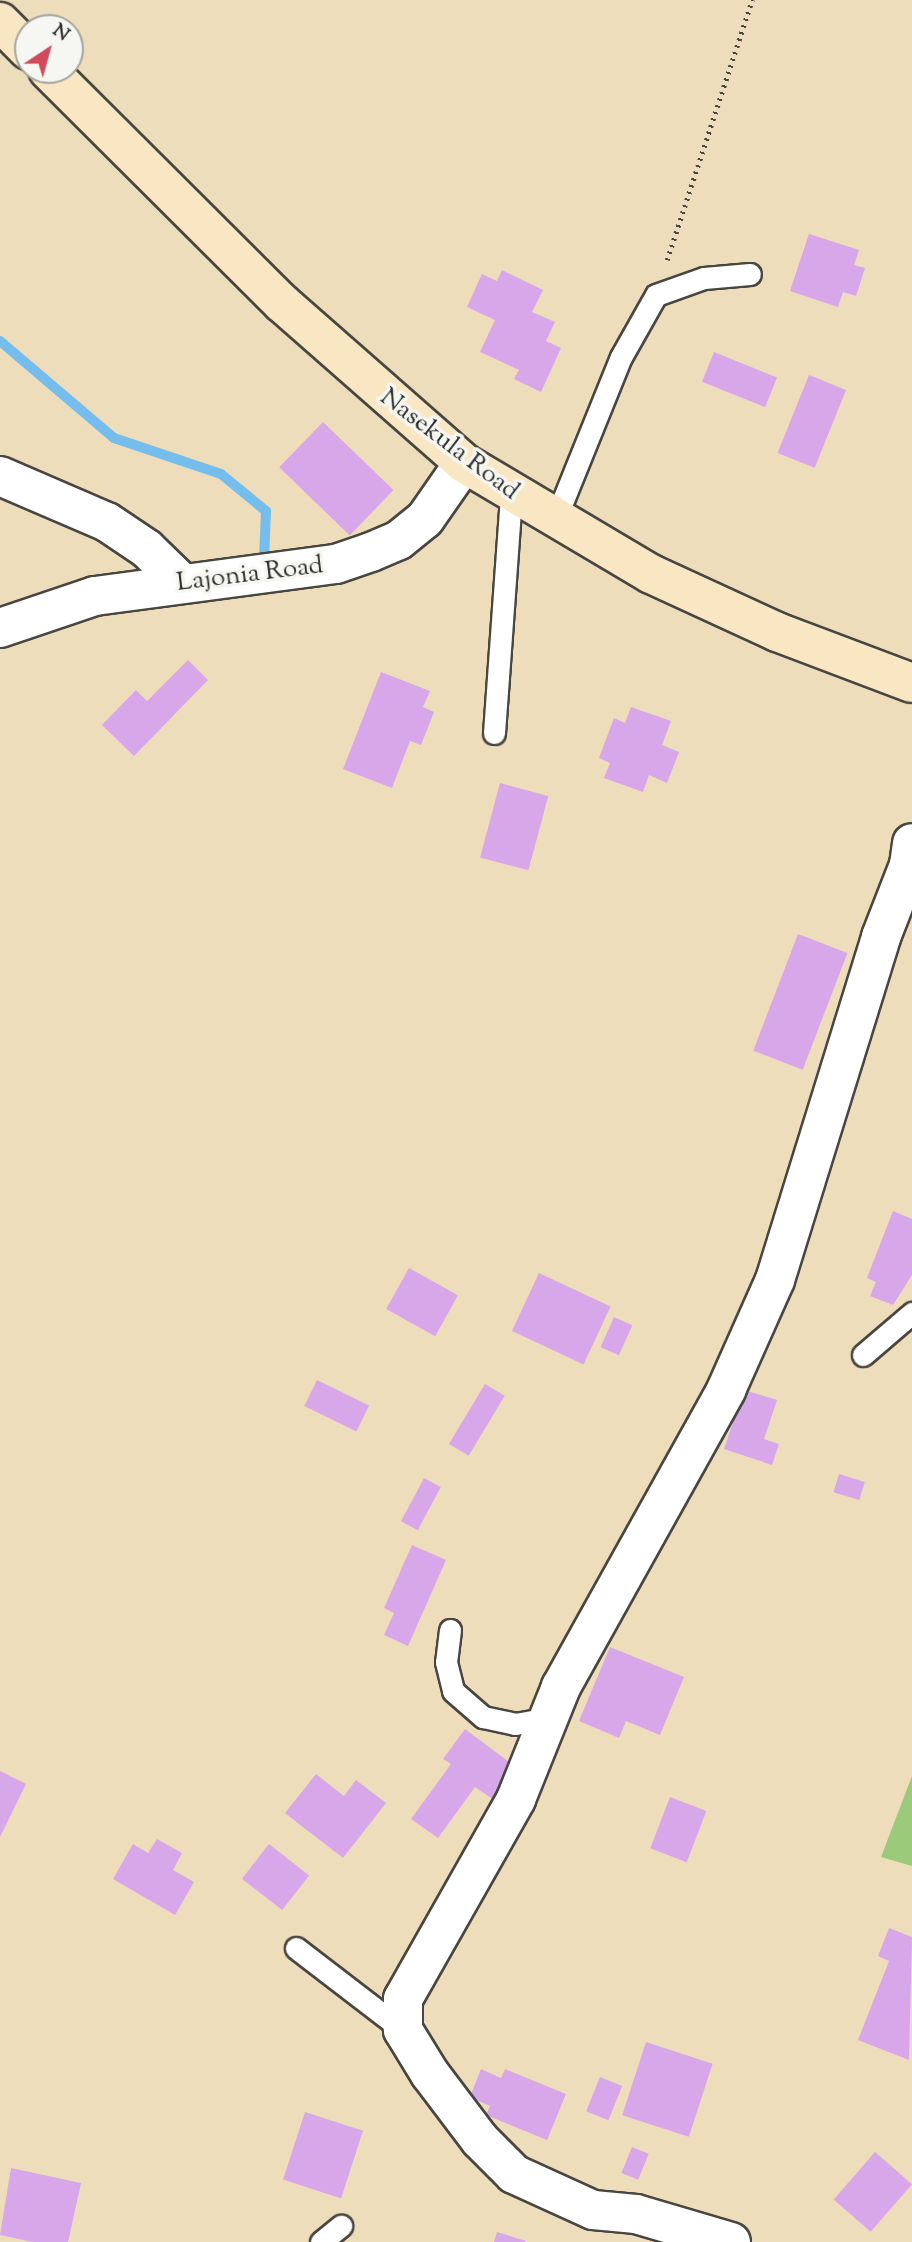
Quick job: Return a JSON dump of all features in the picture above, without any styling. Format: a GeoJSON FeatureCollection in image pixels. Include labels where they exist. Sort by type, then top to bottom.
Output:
{"type":"FeatureCollection","features":[{"type":"Feature","properties":{"kind":"main road"},"geometry":{"type":"LineString","coordinates":[[0,22],[14,36]]}},
{"type":"Feature","properties":{"kind":"main road","name":"Nasekula Road"},"geometry":{"type":"LineString","coordinates":[[62,84],[282,303],[464,463],[555,520],[651,574],[777,632],[912,683]]}},
{"type":"Feature","properties":{"kind":"street","name":"Lajonia Road"},"geometry":{"type":"LineString","coordinates":[[0,628],[95,596],[336,564],[371,552],[399,540],[425,519],[464,463]]}},
{"type":"Feature","properties":{"kind":"street"},"geometry":{"type":"LineString","coordinates":[[0,476],[107,522],[147,549],[183,584]]}},
{"type":"Feature","properties":{"kind":"street"},"geometry":{"type":"LineString","coordinates":[[731,2242],[636,2214],[593,2210],[514,2174],[480,2140],[403,2030],[403,1999],[420,1962],[499,1833],[561,1687],[726,1390],[775,1280],[881,937],[909,866],[912,843]]}},
{"type":"Feature","properties":{"kind":"lane"},"geometry":{"type":"LineString","coordinates":[[555,520],[621,357],[656,295],[704,278],[750,274]]}},
{"type":"Feature","properties":{"kind":"lane"},"geometry":{"type":"LineString","coordinates":[[494,733],[512,494]]}},
{"type":"Feature","properties":{"kind":"lane"},"geometry":{"type":"LineString","coordinates":[[863,1355],[912,1313]]}},
{"type":"Feature","properties":{"kind":"lane"},"geometry":{"type":"LineString","coordinates":[[450,1630],[446,1662],[453,1691],[483,1717],[515,1724],[548,1718]]}},
{"type":"Feature","properties":{"kind":"lane"},"geometry":{"type":"LineString","coordinates":[[296,1948],[403,2030]]}},
{"type":"Feature","properties":{"kind":"lane"},"geometry":{"type":"LineString","coordinates":[[321,2242],[341,2226]]}},
{"type":"Feature","properties":{"kind":"path"},"geometry":{"type":"LineString","coordinates":[[656,295],[752,0]]}},
{"type":"Feature","properties":{"kind":"green space"},"geometry":{"type":"Polygon","coordinates":[[[912,1776],[912,1866],[881,1857],[912,1776]]]}},
{"type":"Feature","properties":{"kind":"building"},"geometry":{"type":"Polygon","coordinates":[[[809,234],[859,250],[854,265],[865,268],[856,296],[843,292],[838,307],[790,291],[809,234]]]}},
{"type":"Feature","properties":{"kind":"building"},"geometry":{"type":"Polygon","coordinates":[[[502,270],[543,290],[532,312],[555,322],[546,341],[561,348],[541,392],[514,379],[519,370],[480,352],[495,320],[467,307],[482,274],[497,281],[502,270]]]}},
{"type":"Feature","properties":{"kind":"building"},"geometry":{"type":"Polygon","coordinates":[[[714,352],[777,377],[765,407],[702,382],[714,352]]]}},
{"type":"Feature","properties":{"kind":"building"},"geometry":{"type":"Polygon","coordinates":[[[809,375],[846,390],[815,468],[778,453],[809,375]]]}},
{"type":"Feature","properties":{"kind":"building"},"geometry":{"type":"Polygon","coordinates":[[[323,422],[393,490],[350,535],[279,467],[323,422]]]}},
{"type":"Feature","properties":{"kind":"building"},"geometry":{"type":"Polygon","coordinates":[[[188,660],[208,680],[134,756],[102,725],[136,690],[147,701],[188,660]]]}},
{"type":"Feature","properties":{"kind":"building"},"geometry":{"type":"Polygon","coordinates":[[[381,672],[430,691],[423,707],[434,712],[421,745],[410,741],[392,788],[343,769],[381,672]]]}},
{"type":"Feature","properties":{"kind":"building"},"geometry":{"type":"Polygon","coordinates":[[[631,707],[671,721],[662,745],[679,752],[667,783],[649,775],[643,792],[604,778],[610,763],[599,758],[614,718],[625,723],[631,707]]]}},
{"type":"Feature","properties":{"kind":"building"},"geometry":{"type":"Polygon","coordinates":[[[500,783],[548,796],[528,870],[480,857],[500,783]]]}},
{"type":"Feature","properties":{"kind":"building"},"geometry":{"type":"Polygon","coordinates":[[[798,934],[847,953],[803,1070],[753,1051],[798,934]]]}},
{"type":"Feature","properties":{"kind":"building"},"geometry":{"type":"Polygon","coordinates":[[[893,1211],[912,1219],[912,1275],[893,1305],[870,1296],[876,1282],[867,1278],[893,1211]]]}},
{"type":"Feature","properties":{"kind":"building"},"geometry":{"type":"Polygon","coordinates":[[[409,1268],[458,1295],[435,1336],[386,1309],[409,1268]]]}},
{"type":"Feature","properties":{"kind":"building"},"geometry":{"type":"Polygon","coordinates":[[[539,1273],[611,1306],[584,1364],[512,1331],[539,1273]]]}},
{"type":"Feature","properties":{"kind":"building"},"geometry":{"type":"Polygon","coordinates":[[[614,1317],[632,1325],[619,1355],[601,1347],[614,1317]]]}},
{"type":"Feature","properties":{"kind":"building"},"geometry":{"type":"Polygon","coordinates":[[[317,1380],[369,1405],[356,1431],[304,1406],[317,1380]]]}},
{"type":"Feature","properties":{"kind":"building"},"geometry":{"type":"Polygon","coordinates":[[[485,1384],[505,1396],[469,1456],[449,1444],[485,1384]]]}},
{"type":"Feature","properties":{"kind":"building"},"geometry":{"type":"Polygon","coordinates":[[[744,1390],[777,1400],[764,1439],[779,1444],[772,1465],[724,1449],[744,1390]]]}},
{"type":"Feature","properties":{"kind":"building"},"geometry":{"type":"Polygon","coordinates":[[[839,1474],[865,1482],[859,1500],[833,1492],[839,1474]]]}},
{"type":"Feature","properties":{"kind":"building"},"geometry":{"type":"Polygon","coordinates":[[[424,1478],[441,1487],[418,1530],[401,1521],[424,1478]]]}},
{"type":"Feature","properties":{"kind":"building"},"geometry":{"type":"Polygon","coordinates":[[[412,1545],[446,1560],[408,1646],[384,1635],[394,1613],[384,1608],[412,1545]]]}},
{"type":"Feature","properties":{"kind":"building"},"geometry":{"type":"Polygon","coordinates":[[[610,1647],[684,1677],[660,1735],[626,1721],[619,1738],[579,1721],[610,1647]]]}},
{"type":"Feature","properties":{"kind":"building"},"geometry":{"type":"Polygon","coordinates":[[[465,1729],[517,1768],[494,1800],[475,1787],[438,1838],[411,1819],[451,1764],[443,1759],[465,1729]]]}},
{"type":"Feature","properties":{"kind":"building"},"geometry":{"type":"Polygon","coordinates":[[[0,1771],[26,1784],[0,1837],[0,1771]]]}},
{"type":"Feature","properties":{"kind":"building"},"geometry":{"type":"Polygon","coordinates":[[[316,1774],[344,1796],[356,1780],[386,1803],[343,1858],[285,1813],[316,1774]]]}},
{"type":"Feature","properties":{"kind":"building"},"geometry":{"type":"Polygon","coordinates":[[[670,1797],[706,1811],[687,1862],[650,1848],[670,1797]]]}},
{"type":"Feature","properties":{"kind":"building"},"geometry":{"type":"Polygon","coordinates":[[[157,1839],[182,1853],[173,1870],[194,1882],[175,1915],[113,1879],[133,1844],[148,1853],[157,1839]]]}},
{"type":"Feature","properties":{"kind":"building"},"geometry":{"type":"Polygon","coordinates":[[[269,1844],[309,1875],[282,1910],[242,1879],[269,1844]]]}},
{"type":"Feature","properties":{"kind":"building"},"geometry":{"type":"Polygon","coordinates":[[[889,1928],[912,1937],[909,2060],[858,2040],[889,1961],[878,1956],[889,1928]]]}},
{"type":"Feature","properties":{"kind":"building"},"geometry":{"type":"Polygon","coordinates":[[[646,2042],[713,2064],[689,2137],[622,2115],[646,2042]]]}},
{"type":"Feature","properties":{"kind":"building"},"geometry":{"type":"Polygon","coordinates":[[[481,2069],[501,2078],[505,2069],[566,2094],[547,2140],[486,2115],[490,2106],[470,2097],[481,2069]]]}},
{"type":"Feature","properties":{"kind":"building"},"geometry":{"type":"Polygon","coordinates":[[[600,2077],[622,2086],[608,2120],[586,2111],[600,2077]]]}},
{"type":"Feature","properties":{"kind":"building"},"geometry":{"type":"Polygon","coordinates":[[[305,2112],[363,2131],[341,2198],[283,2180],[305,2112]]]}},
{"type":"Feature","properties":{"kind":"building"},"geometry":{"type":"Polygon","coordinates":[[[632,2147],[649,2154],[638,2180],[622,2173],[632,2147]]]}},
{"type":"Feature","properties":{"kind":"building"},"geometry":{"type":"Polygon","coordinates":[[[875,2152],[912,2184],[871,2232],[834,2200],[875,2152]]]}},
{"type":"Feature","properties":{"kind":"building"},"geometry":{"type":"Polygon","coordinates":[[[11,2168],[81,2183],[68,2242],[33,2242],[0,2235],[11,2168]]]}},
{"type":"Feature","properties":{"kind":"building"},"geometry":{"type":"Polygon","coordinates":[[[497,2232],[526,2241],[494,2242],[497,2232]]]}},
{"type":"Feature","properties":{"kind":"waterway"},"geometry":{"type":"LineString","coordinates":[[0,341],[114,438],[221,474],[266,511],[264,558]]}}]}
